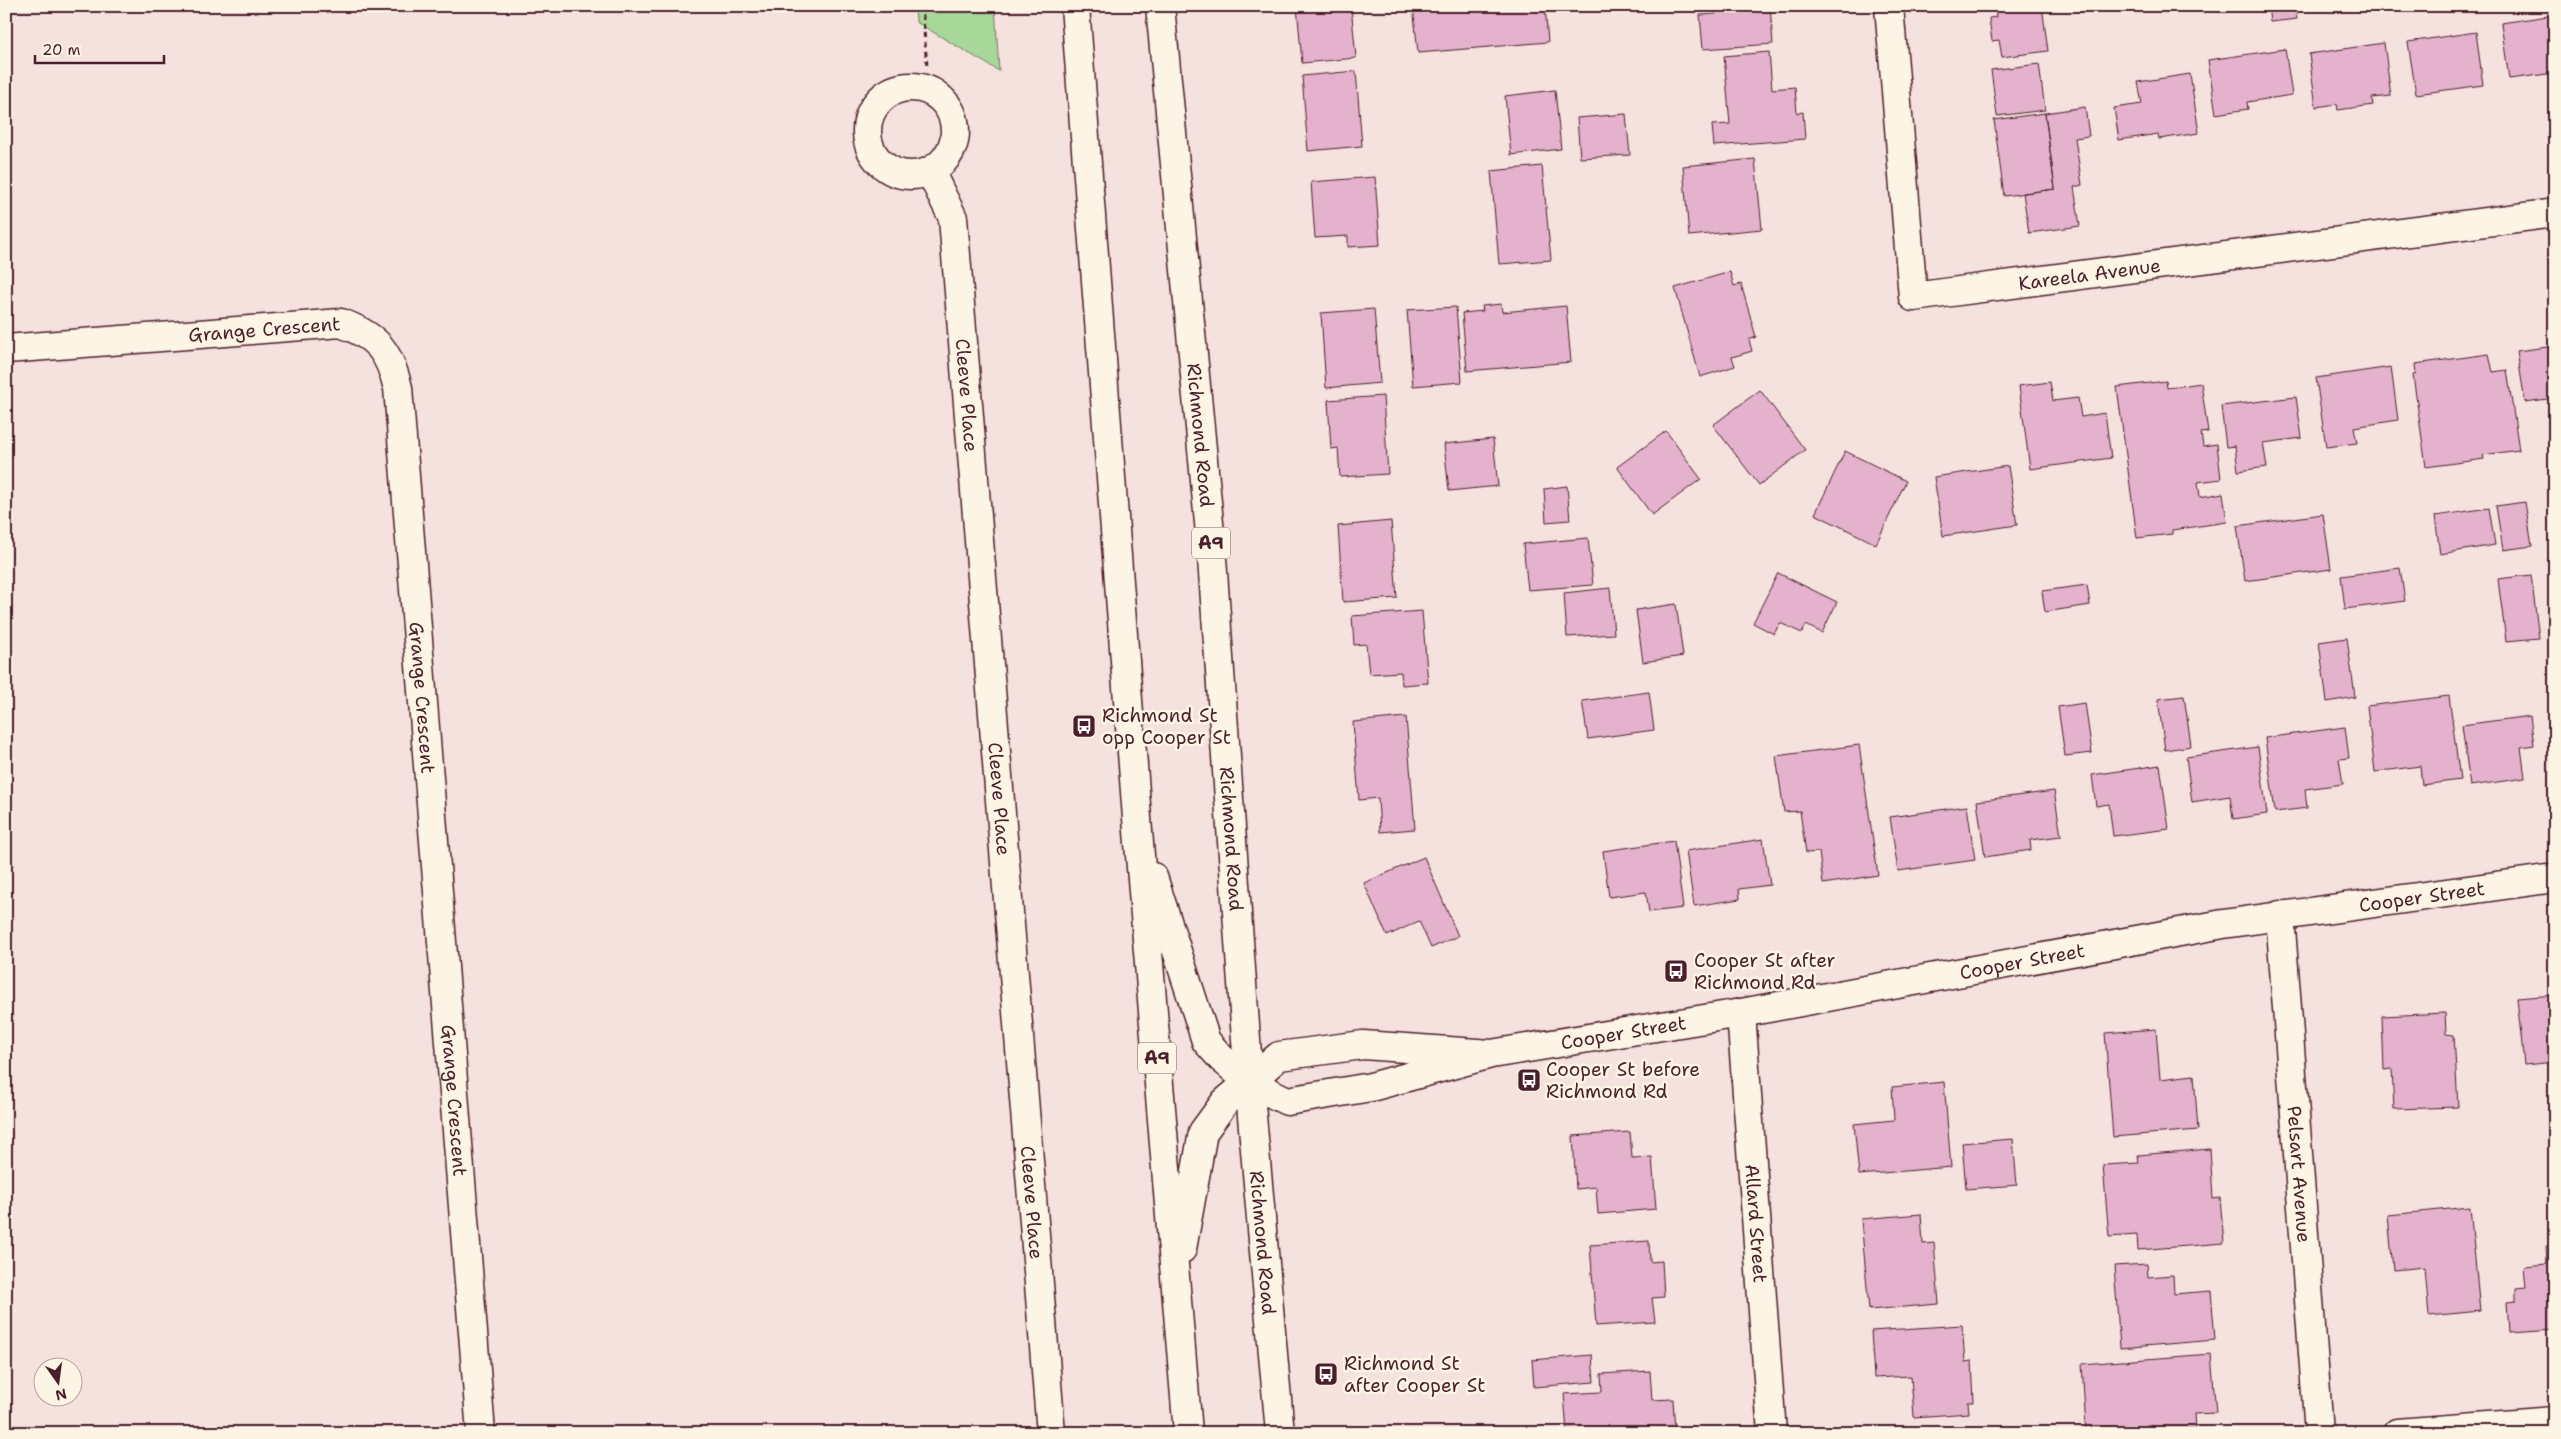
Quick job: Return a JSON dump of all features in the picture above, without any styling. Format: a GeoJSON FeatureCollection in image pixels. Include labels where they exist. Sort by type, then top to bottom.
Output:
{"type":"FeatureCollection","features":[{"type":"Feature","properties":{"kind":"main road","name":"A9"},"geometry":{"type":"LineString","coordinates":[[1076,6],[1138,831],[1188,1433]]}},
{"type":"Feature","properties":{"kind":"main road","name":"Richmond Road"},"geometry":{"type":"LineString","coordinates":[[1160,6],[1210,544],[1249,1082],[1280,1433]]}},
{"type":"Feature","properties":{"kind":"main road","name":"Kareela Avenue"},"geometry":{"type":"LineString","coordinates":[[1890,6],[1913,297],[2555,213]]}},
{"type":"Feature","properties":{"kind":"main road","name":"Cleeve Place"},"geometry":{"type":"LineString","coordinates":[[930,171],[953,218],[1051,1433]]}},
{"type":"Feature","properties":{"kind":"main road","name":"Grange Crescent"},"geometry":{"type":"LineString","coordinates":[[6,349],[341,323],[363,331],[380,345],[393,366],[398,388],[481,1433]]}},
{"type":"Feature","properties":{"kind":"main road"},"geometry":{"type":"LineString","coordinates":[[1138,831],[1206,1041],[1220,1058],[1249,1082],[1225,1102],[1203,1132],[1176,1285]]}},
{"type":"Feature","properties":{"kind":"main road","name":"Cooper Street"},"geometry":{"type":"LineString","coordinates":[[1491,1054],[1363,1045],[1278,1056],[1249,1082],[1287,1101],[1371,1087],[1491,1054],[1741,1014],[2223,924],[2555,878]]}},
{"type":"Feature","properties":{"kind":"main road","name":"Pelsart Avenue"},"geometry":{"type":"LineString","coordinates":[[2280,915],[2319,1433]]}},
{"type":"Feature","properties":{"kind":"main road","name":"Allard Street"},"geometry":{"type":"LineString","coordinates":[[1741,1014],[1772,1433]]}},
{"type":"Feature","properties":{"kind":"main road"},"geometry":{"type":"LineString","coordinates":[[2396,1433],[2555,1422]]}},
{"type":"Feature","properties":{"kind":"path"},"geometry":{"type":"LineString","coordinates":[[922,6],[927,67]]}},
{"type":"Feature","properties":{"kind":"green space"},"geometry":{"type":"Polygon","coordinates":[[[915,6],[995,6],[999,71],[916,22],[915,6]]]}},
{"type":"Feature","properties":{"kind":"building"},"geometry":{"type":"Polygon","coordinates":[[[1297,6],[1351,6],[1356,58],[1302,63],[1297,6]]]}},
{"type":"Feature","properties":{"kind":"building"},"geometry":{"type":"Polygon","coordinates":[[[1413,6],[1507,6],[1507,8],[1545,6],[1548,42],[1418,53],[1413,6]]]}},
{"type":"Feature","properties":{"kind":"building"},"geometry":{"type":"Polygon","coordinates":[[[1715,6],[1770,6],[1773,44],[1703,49],[1700,15],[1716,14],[1715,6]]]}},
{"type":"Feature","properties":{"kind":"building"},"geometry":{"type":"Polygon","coordinates":[[[1995,6],[2042,6],[2048,51],[2002,57],[1999,40],[1992,41],[1989,18],[1996,17],[1995,6]]]}},
{"type":"Feature","properties":{"kind":"building"},"geometry":{"type":"Polygon","coordinates":[[[2268,6],[2295,6],[2297,19],[2270,22],[2268,6]]]}},
{"type":"Feature","properties":{"kind":"building"},"geometry":{"type":"Polygon","coordinates":[[[2555,15],[2555,73],[2509,79],[2501,23],[2555,15]]]}},
{"type":"Feature","properties":{"kind":"building"},"geometry":{"type":"Polygon","coordinates":[[[2476,32],[2483,85],[2416,94],[2408,42],[2476,32]]]}},
{"type":"Feature","properties":{"kind":"building"},"geometry":{"type":"Polygon","coordinates":[[[2384,43],[2391,96],[2372,98],[2373,105],[2338,110],[2337,104],[2316,107],[2309,54],[2384,43]]]}},
{"type":"Feature","properties":{"kind":"building"},"geometry":{"type":"Polygon","coordinates":[[[2285,49],[2292,95],[2247,102],[2248,109],[2216,114],[2208,60],[2285,49]]]}},
{"type":"Feature","properties":{"kind":"building"},"geometry":{"type":"Polygon","coordinates":[[[1769,52],[1772,89],[1795,87],[1797,113],[1803,112],[1805,139],[1714,146],[1712,125],[1730,124],[1724,56],[1769,52]]]}},
{"type":"Feature","properties":{"kind":"building"},"geometry":{"type":"Polygon","coordinates":[[[2039,64],[2045,110],[1997,116],[1991,70],[2039,64]]]}},
{"type":"Feature","properties":{"kind":"building"},"geometry":{"type":"Polygon","coordinates":[[[1356,71],[1362,146],[1308,151],[1302,76],[1356,71]]]}},
{"type":"Feature","properties":{"kind":"building"},"geometry":{"type":"Polygon","coordinates":[[[2190,74],[2199,133],[2159,139],[2158,134],[2119,140],[2114,108],[2142,104],[2138,82],[2190,74]]]}},
{"type":"Feature","properties":{"kind":"building"},"geometry":{"type":"Polygon","coordinates":[[[1555,90],[1561,149],[1511,155],[1505,96],[1555,90]]]}},
{"type":"Feature","properties":{"kind":"building"},"geometry":{"type":"Polygon","coordinates":[[[2085,107],[2089,136],[2075,138],[2082,185],[2074,187],[2080,226],[2029,233],[2023,193],[2055,189],[2045,113],[2085,107]]]}},
{"type":"Feature","properties":{"kind":"building"},"geometry":{"type":"Polygon","coordinates":[[[2045,113],[2055,189],[2004,196],[1994,120],[2045,113]]]}},
{"type":"Feature","properties":{"kind":"building"},"geometry":{"type":"Polygon","coordinates":[[[1626,114],[1630,155],[1580,158],[1577,118],[1626,114]]]}},
{"type":"Feature","properties":{"kind":"building"},"geometry":{"type":"Polygon","coordinates":[[[1755,159],[1762,229],[1689,236],[1683,166],[1755,159]]]}},
{"type":"Feature","properties":{"kind":"building"},"geometry":{"type":"Polygon","coordinates":[[[1542,166],[1551,260],[1499,264],[1491,171],[1542,166]]]}},
{"type":"Feature","properties":{"kind":"building"},"geometry":{"type":"Polygon","coordinates":[[[1375,177],[1380,245],[1348,247],[1348,236],[1315,238],[1311,182],[1375,177]]]}},
{"type":"Feature","properties":{"kind":"building"},"geometry":{"type":"Polygon","coordinates":[[[1730,272],[1734,286],[1741,284],[1756,337],[1749,340],[1752,351],[1732,357],[1735,366],[1700,377],[1675,288],[1730,272]]]}},
{"type":"Feature","properties":{"kind":"building"},"geometry":{"type":"Polygon","coordinates":[[[1501,304],[1502,312],[1566,306],[1571,362],[1467,371],[1462,313],[1483,311],[1482,306],[1501,304]]]}},
{"type":"Feature","properties":{"kind":"building"},"geometry":{"type":"Polygon","coordinates":[[[1456,307],[1462,382],[1413,386],[1407,310],[1456,307]]]}},
{"type":"Feature","properties":{"kind":"building"},"geometry":{"type":"Polygon","coordinates":[[[1374,309],[1380,383],[1326,388],[1321,313],[1374,309]]]}},
{"type":"Feature","properties":{"kind":"building"},"geometry":{"type":"Polygon","coordinates":[[[2555,346],[2555,398],[2525,402],[2517,351],[2555,346]]]}},
{"type":"Feature","properties":{"kind":"building"},"geometry":{"type":"Polygon","coordinates":[[[2489,354],[2493,372],[2507,370],[2519,450],[2483,455],[2484,459],[2426,467],[2413,375],[2416,374],[2415,364],[2489,354]]]}},
{"type":"Feature","properties":{"kind":"building"},"geometry":{"type":"Polygon","coordinates":[[[2391,367],[2398,420],[2354,427],[2357,443],[2326,447],[2316,378],[2391,367]]]}},
{"type":"Feature","properties":{"kind":"building"},"geometry":{"type":"Polygon","coordinates":[[[2166,381],[2167,388],[2201,383],[2208,432],[2201,433],[2203,446],[2217,444],[2221,479],[2198,482],[2200,497],[2223,493],[2227,522],[2172,530],[2172,534],[2137,538],[2117,387],[2166,381]]]}},
{"type":"Feature","properties":{"kind":"building"},"geometry":{"type":"Polygon","coordinates":[[[2050,382],[2053,401],[2078,398],[2081,417],[2105,413],[2111,458],[2030,469],[2019,386],[2050,382]]]}},
{"type":"Feature","properties":{"kind":"building"},"geometry":{"type":"Polygon","coordinates":[[[1760,390],[1805,450],[1759,485],[1713,425],[1760,390]]]}},
{"type":"Feature","properties":{"kind":"building"},"geometry":{"type":"Polygon","coordinates":[[[1383,396],[1388,474],[1340,477],[1338,448],[1331,449],[1328,400],[1383,396]]]}},
{"type":"Feature","properties":{"kind":"building"},"geometry":{"type":"Polygon","coordinates":[[[2296,397],[2302,438],[2263,443],[2267,467],[2238,471],[2235,446],[2226,447],[2221,406],[2296,397]]]}},
{"type":"Feature","properties":{"kind":"building"},"geometry":{"type":"Polygon","coordinates":[[[1666,431],[1701,479],[1652,515],[1617,467],[1666,431]]]}},
{"type":"Feature","properties":{"kind":"building"},"geometry":{"type":"Polygon","coordinates":[[[1493,439],[1498,486],[1449,491],[1444,444],[1493,439]]]}},
{"type":"Feature","properties":{"kind":"building"},"geometry":{"type":"Polygon","coordinates":[[[1845,451],[1906,481],[1876,544],[1815,514],[1845,451]]]}},
{"type":"Feature","properties":{"kind":"building"},"geometry":{"type":"Polygon","coordinates":[[[2008,466],[2017,525],[1943,536],[1934,477],[2008,466]]]}},
{"type":"Feature","properties":{"kind":"building"},"geometry":{"type":"Polygon","coordinates":[[[1567,486],[1570,520],[1546,522],[1544,489],[1567,486]]]}},
{"type":"Feature","properties":{"kind":"building"},"geometry":{"type":"Polygon","coordinates":[[[2525,502],[2532,546],[2503,550],[2496,506],[2525,502]]]}},
{"type":"Feature","properties":{"kind":"building"},"geometry":{"type":"Polygon","coordinates":[[[2489,508],[2495,545],[2440,554],[2435,516],[2489,508]]]}},
{"type":"Feature","properties":{"kind":"building"},"geometry":{"type":"Polygon","coordinates":[[[2323,514],[2331,569],[2245,581],[2237,526],[2323,514]]]}},
{"type":"Feature","properties":{"kind":"building"},"geometry":{"type":"Polygon","coordinates":[[[1391,521],[1397,598],[1343,602],[1338,526],[1391,521]]]}},
{"type":"Feature","properties":{"kind":"building"},"geometry":{"type":"Polygon","coordinates":[[[1588,538],[1593,585],[1528,590],[1523,544],[1588,538]]]}},
{"type":"Feature","properties":{"kind":"building"},"geometry":{"type":"Polygon","coordinates":[[[2400,568],[2405,601],[2345,609],[2341,576],[2400,568]]]}},
{"type":"Feature","properties":{"kind":"building"},"geometry":{"type":"Polygon","coordinates":[[[1778,573],[1837,602],[1822,633],[1806,625],[1802,633],[1780,623],[1774,634],[1753,623],[1778,573]]]}},
{"type":"Feature","properties":{"kind":"building"},"geometry":{"type":"Polygon","coordinates":[[[2531,575],[2539,638],[2506,641],[2498,579],[2531,575]]]}},
{"type":"Feature","properties":{"kind":"building"},"geometry":{"type":"Polygon","coordinates":[[[2087,585],[2090,605],[2045,612],[2042,591],[2087,585]]]}},
{"type":"Feature","properties":{"kind":"building"},"geometry":{"type":"Polygon","coordinates":[[[1610,588],[1614,634],[1567,637],[1564,593],[1610,588]]]}},
{"type":"Feature","properties":{"kind":"building"},"geometry":{"type":"Polygon","coordinates":[[[1676,604],[1683,656],[1643,662],[1636,610],[1676,604]]]}},
{"type":"Feature","properties":{"kind":"building"},"geometry":{"type":"Polygon","coordinates":[[[1422,611],[1428,683],[1402,685],[1401,672],[1369,674],[1366,644],[1354,645],[1352,616],[1422,611]]]}},
{"type":"Feature","properties":{"kind":"building"},"geometry":{"type":"Polygon","coordinates":[[[2347,638],[2355,697],[2327,702],[2319,642],[2347,638]]]}},
{"type":"Feature","properties":{"kind":"building"},"geometry":{"type":"Polygon","coordinates":[[[1649,692],[1654,730],[1588,739],[1582,701],[1649,692]]]}},
{"type":"Feature","properties":{"kind":"building"},"geometry":{"type":"Polygon","coordinates":[[[2184,696],[2191,746],[2165,750],[2158,699],[2184,696]]]}},
{"type":"Feature","properties":{"kind":"building"},"geometry":{"type":"Polygon","coordinates":[[[2449,696],[2460,780],[2422,785],[2420,766],[2375,772],[2367,706],[2449,696]]]}},
{"type":"Feature","properties":{"kind":"building"},"geometry":{"type":"Polygon","coordinates":[[[2085,703],[2092,753],[2065,756],[2058,707],[2085,703]]]}},
{"type":"Feature","properties":{"kind":"building"},"geometry":{"type":"Polygon","coordinates":[[[2530,716],[2534,745],[2521,747],[2525,778],[2470,786],[2462,725],[2530,716]]]}},
{"type":"Feature","properties":{"kind":"building"},"geometry":{"type":"Polygon","coordinates":[[[1406,717],[1415,829],[1380,832],[1378,798],[1359,800],[1353,722],[1406,717]]]}},
{"type":"Feature","properties":{"kind":"building"},"geometry":{"type":"Polygon","coordinates":[[[2345,727],[2349,758],[2339,759],[2343,784],[2305,789],[2307,808],[2275,812],[2265,738],[2345,727]]]}},
{"type":"Feature","properties":{"kind":"building"},"geometry":{"type":"Polygon","coordinates":[[[1859,745],[1878,875],[1823,884],[1819,852],[1806,853],[1800,811],[1784,812],[1776,756],[1859,745]]]}},
{"type":"Feature","properties":{"kind":"building"},"geometry":{"type":"Polygon","coordinates":[[[2258,747],[2267,814],[2233,819],[2230,796],[2192,802],[2186,757],[2258,747]]]}},
{"type":"Feature","properties":{"kind":"building"},"geometry":{"type":"Polygon","coordinates":[[[2160,765],[2169,829],[2113,836],[2109,804],[2096,806],[2092,775],[2160,765]]]}},
{"type":"Feature","properties":{"kind":"building"},"geometry":{"type":"Polygon","coordinates":[[[2054,791],[2061,836],[2030,840],[2031,850],[1985,857],[1977,801],[2054,791]]]}},
{"type":"Feature","properties":{"kind":"building"},"geometry":{"type":"Polygon","coordinates":[[[1967,806],[1975,860],[1898,871],[1890,817],[1967,806]]]}},
{"type":"Feature","properties":{"kind":"building"},"geometry":{"type":"Polygon","coordinates":[[[1763,839],[1770,885],[1739,889],[1740,899],[1694,906],[1686,851],[1763,839]]]}},
{"type":"Feature","properties":{"kind":"building"},"geometry":{"type":"Polygon","coordinates":[[[1674,841],[1683,908],[1649,912],[1646,892],[1609,897],[1603,851],[1674,841]]]}},
{"type":"Feature","properties":{"kind":"building"},"geometry":{"type":"Polygon","coordinates":[[[1424,857],[1458,936],[1431,948],[1419,921],[1387,936],[1364,883],[1424,857]]]}},
{"type":"Feature","properties":{"kind":"building"},"geometry":{"type":"Polygon","coordinates":[[[2555,995],[2555,1062],[2524,1065],[2517,998],[2555,995]]]}},
{"type":"Feature","properties":{"kind":"building"},"geometry":{"type":"Polygon","coordinates":[[[2445,1013],[2446,1034],[2454,1035],[2458,1107],[2394,1109],[2392,1069],[2384,1070],[2382,1016],[2445,1013]]]}},
{"type":"Feature","properties":{"kind":"building"},"geometry":{"type":"Polygon","coordinates":[[[2156,1029],[2160,1079],[2194,1075],[2198,1130],[2113,1137],[2105,1033],[2156,1029]]]}},
{"type":"Feature","properties":{"kind":"building"},"geometry":{"type":"Polygon","coordinates":[[[1944,1082],[1951,1167],[1859,1175],[1854,1124],[1894,1120],[1892,1087],[1944,1082]]]}},
{"type":"Feature","properties":{"kind":"building"},"geometry":{"type":"Polygon","coordinates":[[[1630,1132],[1632,1158],[1652,1157],[1656,1209],[1598,1214],[1596,1187],[1576,1189],[1573,1136],[1630,1132]]]}},
{"type":"Feature","properties":{"kind":"building"},"geometry":{"type":"Polygon","coordinates":[[[2013,1139],[2017,1185],[1966,1189],[1962,1143],[2013,1139]]]}},
{"type":"Feature","properties":{"kind":"building"},"geometry":{"type":"Polygon","coordinates":[[[2210,1149],[2213,1199],[2220,1198],[2224,1243],[2138,1250],[2137,1235],[2109,1237],[2103,1165],[2139,1163],[2138,1155],[2210,1149]]]}},
{"type":"Feature","properties":{"kind":"building"},"geometry":{"type":"Polygon","coordinates":[[[2470,1207],[2480,1311],[2429,1316],[2425,1267],[2393,1270],[2388,1215],[2470,1207]]]}},
{"type":"Feature","properties":{"kind":"building"},"geometry":{"type":"Polygon","coordinates":[[[1921,1214],[1923,1244],[1934,1243],[1939,1304],[1869,1310],[1861,1219],[1921,1214]]]}},
{"type":"Feature","properties":{"kind":"building"},"geometry":{"type":"Polygon","coordinates":[[[1649,1241],[1650,1262],[1662,1261],[1664,1297],[1652,1298],[1655,1322],[1596,1326],[1590,1245],[1649,1241]]]}},
{"type":"Feature","properties":{"kind":"building"},"geometry":{"type":"Polygon","coordinates":[[[2546,1245],[2555,1245],[2555,1329],[2509,1332],[2507,1302],[2516,1301],[2516,1288],[2526,1287],[2524,1266],[2547,1264],[2546,1245]]]}},
{"type":"Feature","properties":{"kind":"building"},"geometry":{"type":"Polygon","coordinates":[[[2147,1264],[2148,1277],[2173,1275],[2174,1294],[2211,1291],[2215,1340],[2120,1348],[2114,1266],[2147,1264]]]}},
{"type":"Feature","properties":{"kind":"building"},"geometry":{"type":"Polygon","coordinates":[[[1962,1325],[1965,1362],[1972,1361],[1974,1402],[1968,1402],[1969,1413],[1914,1417],[1911,1376],[1874,1378],[1871,1331],[1962,1325]]]}},
{"type":"Feature","properties":{"kind":"building"},"geometry":{"type":"Polygon","coordinates":[[[2211,1354],[2216,1413],[2194,1414],[2195,1429],[2112,1433],[2112,1427],[2086,1429],[2082,1364],[2211,1354]]]}},
{"type":"Feature","properties":{"kind":"building"},"geometry":{"type":"Polygon","coordinates":[[[1592,1355],[1594,1382],[1534,1387],[1532,1360],[1592,1355]]]}},
{"type":"Feature","properties":{"kind":"building"},"geometry":{"type":"Polygon","coordinates":[[[1650,1371],[1652,1400],[1673,1399],[1675,1433],[1567,1433],[1564,1394],[1602,1392],[1601,1374],[1650,1371]]]}},
{"type":"Feature","properties":{"kind":"place","name":"Richmond St opp Cooper St"},"geometry":{"type":"Point","coordinates":[1084,726]}},
{"type":"Feature","properties":{"kind":"place","name":"Cooper St after Richmond Rd"},"geometry":{"type":"Point","coordinates":[1676,971]}},
{"type":"Feature","properties":{"kind":"place","name":"Cooper St before Richmond Rd"},"geometry":{"type":"Point","coordinates":[1529,1080]}},
{"type":"Feature","properties":{"kind":"place","name":"Richmond St after Cooper St"},"geometry":{"type":"Point","coordinates":[1326,1374]}}]}
